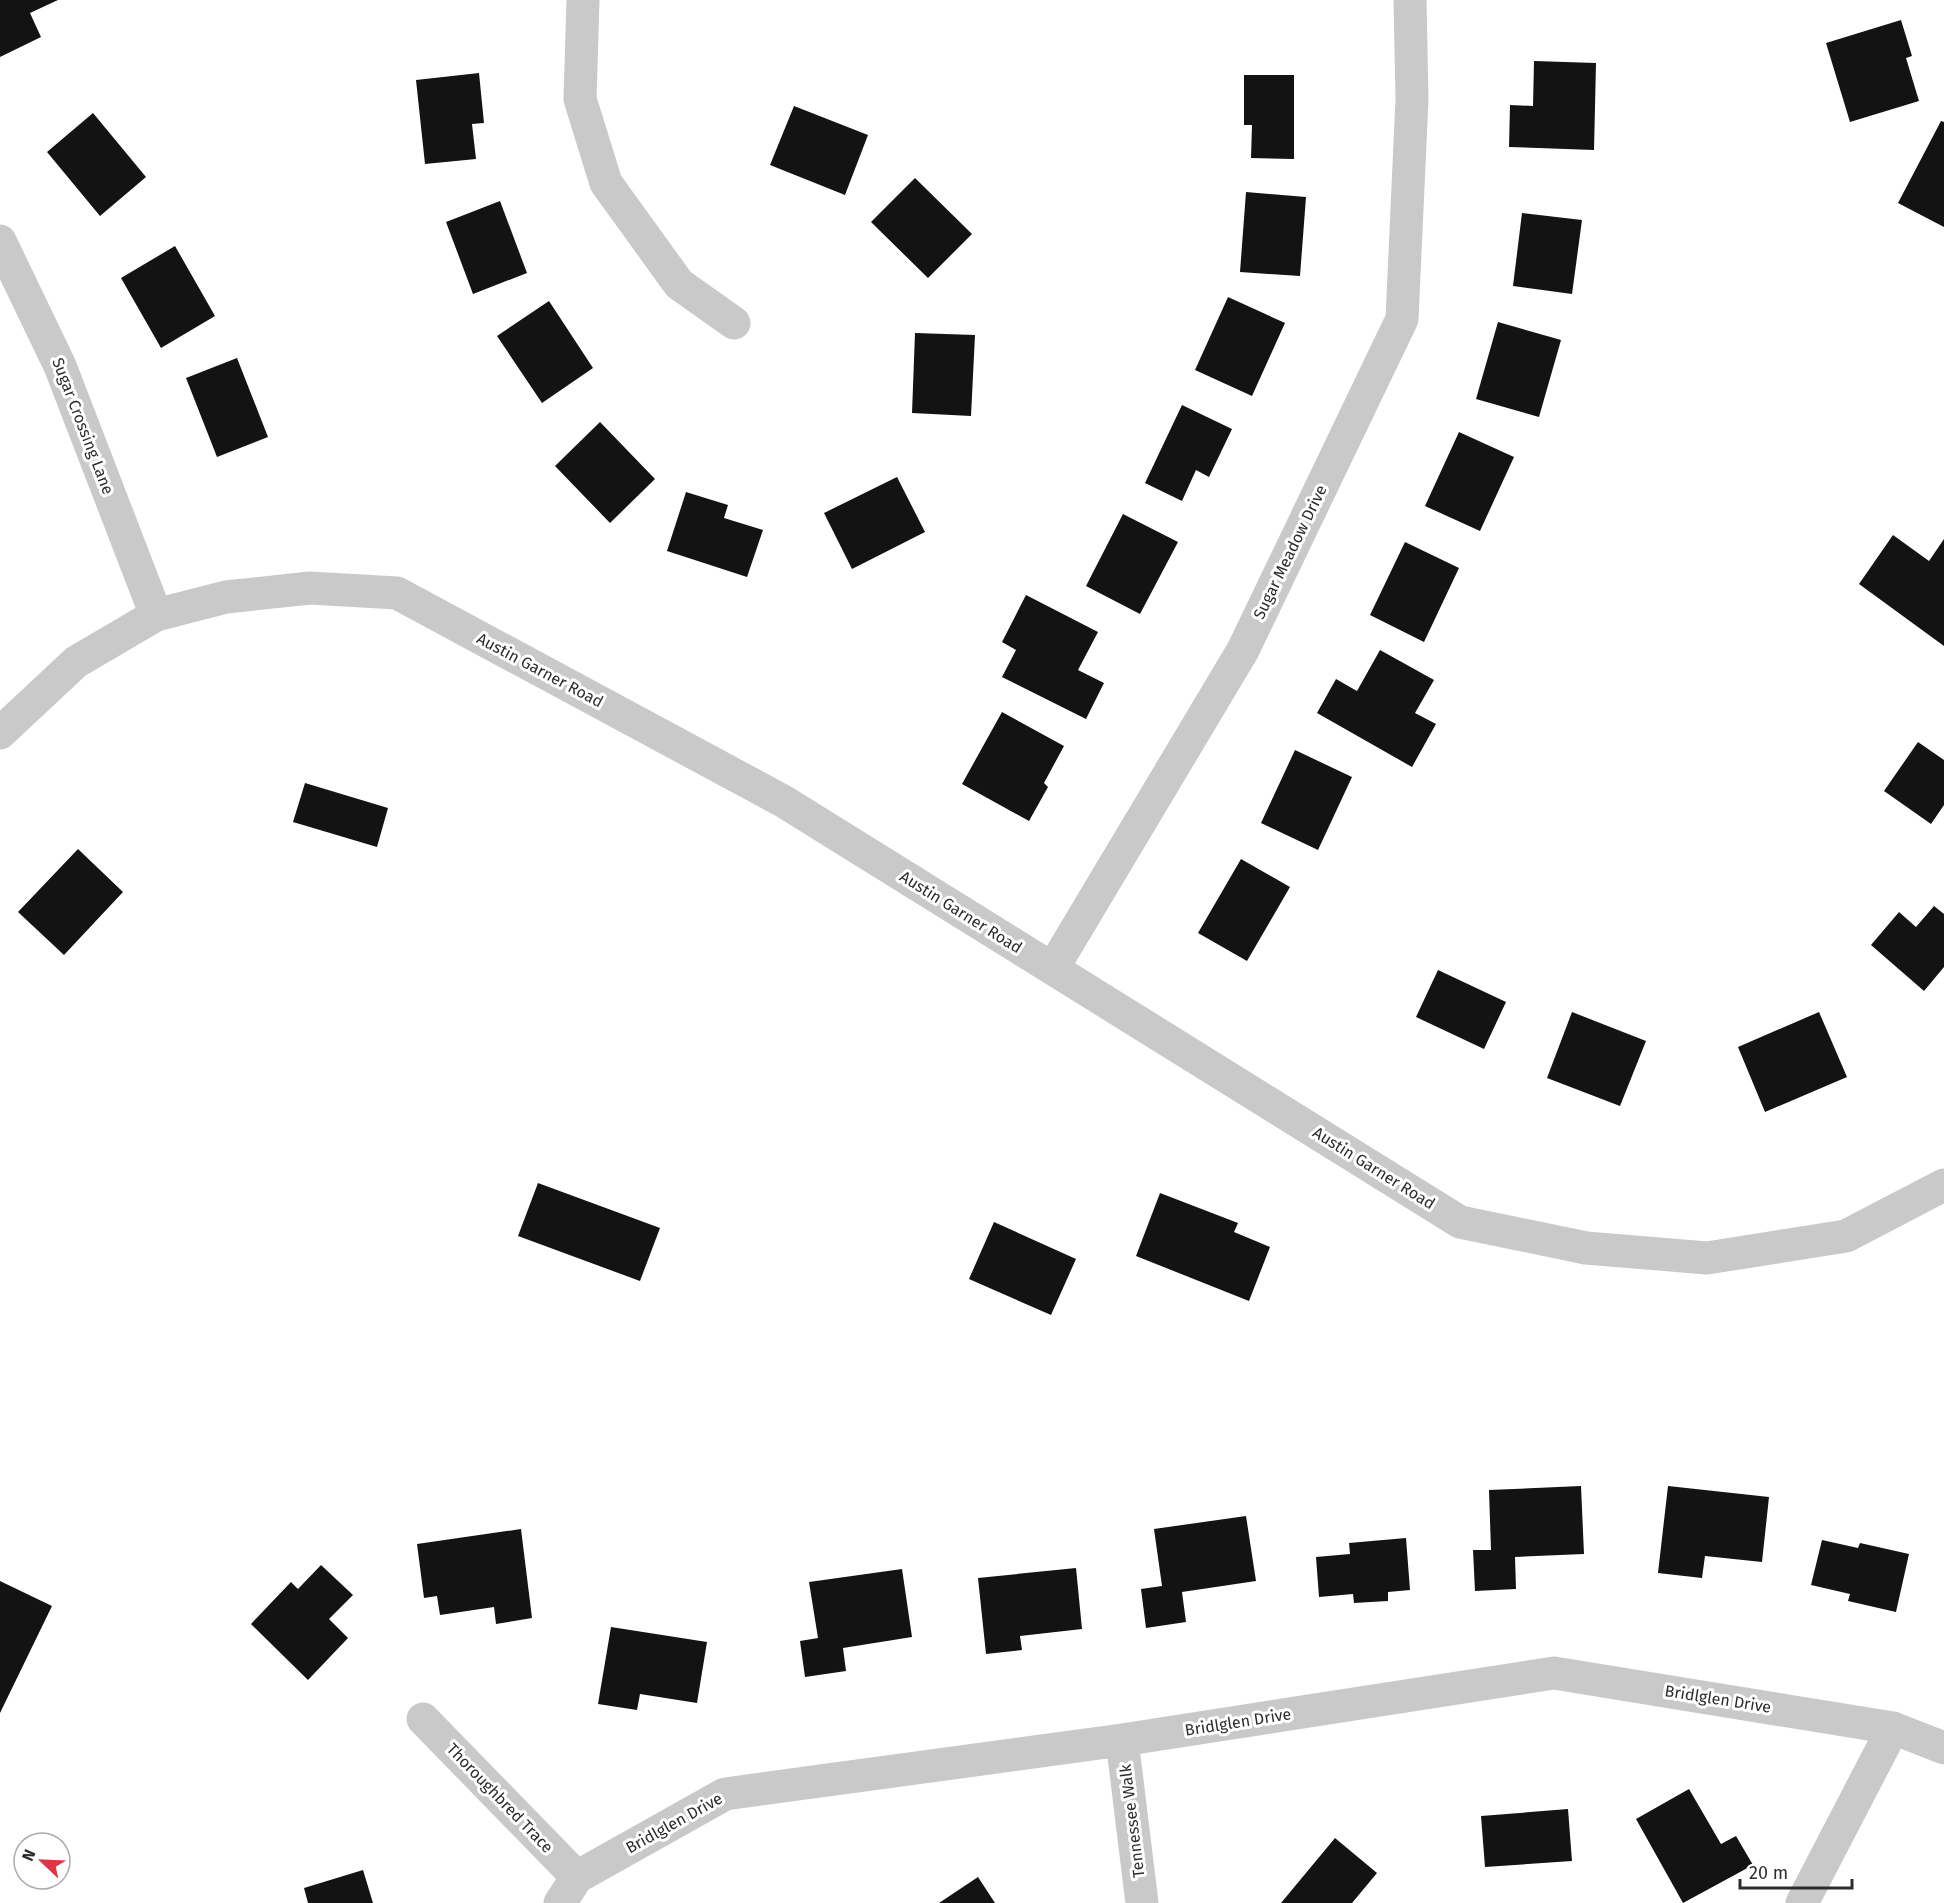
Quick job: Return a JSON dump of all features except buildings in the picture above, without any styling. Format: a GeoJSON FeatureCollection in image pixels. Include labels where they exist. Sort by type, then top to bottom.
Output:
{"type":"FeatureCollection","features":[{"type":"Feature","properties":{"kind":"street"},"geometry":{"type":"LineString","coordinates":[[583,0],[580,99],[606,183],[678,284],[735,323]]}},
{"type":"Feature","properties":{"kind":"street","name":"Sugar Meadow Drive"},"geometry":{"type":"LineString","coordinates":[[1053,968],[1243,650],[1402,319],[1412,99],[1410,0]]}},
{"type":"Feature","properties":{"kind":"street","name":"Sugar Crossing Lane"},"geometry":{"type":"LineString","coordinates":[[0,241],[60,366],[156,615]]}},
{"type":"Feature","properties":{"kind":"street","name":"Austin Garner Road"},"geometry":{"type":"LineString","coordinates":[[0,733],[76,662],[156,615],[226,597],[310,588],[397,593],[783,801],[1460,1222],[1586,1248],[1707,1258],[1846,1236],[1944,1185]]}},
{"type":"Feature","properties":{"kind":"street","name":"Bridlglen Drive"},"geometry":{"type":"LineString","coordinates":[[568,1890],[725,1794],[1122,1740],[1554,1672],[1893,1728],[1944,1748]]}},
{"type":"Feature","properties":{"kind":"street","name":"Thoroughbred Trace"},"geometry":{"type":"LineString","coordinates":[[423,1719],[568,1890]]}},
{"type":"Feature","properties":{"kind":"street"},"geometry":{"type":"LineString","coordinates":[[1802,1903],[1893,1728]]}},
{"type":"Feature","properties":{"kind":"street","name":"Tennessee Walk"},"geometry":{"type":"LineString","coordinates":[[1122,1740],[1142,1903]]}}]}
